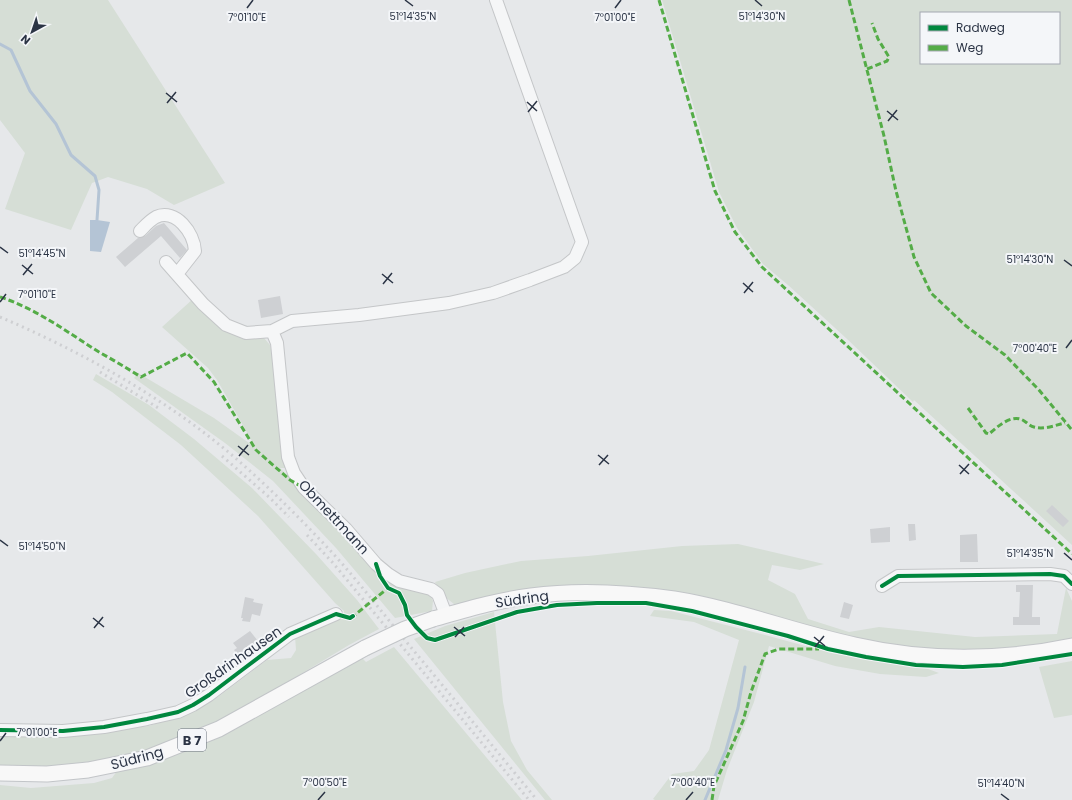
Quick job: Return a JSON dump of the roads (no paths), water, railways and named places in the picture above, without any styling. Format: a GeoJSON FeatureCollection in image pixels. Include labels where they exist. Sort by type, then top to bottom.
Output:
{"type":"FeatureCollection","features":[{"type":"Feature","properties":{"kind":"main road","name":"Südring"},"geometry":{"type":"LineString","coordinates":[[0,773],[47,774],[81,771],[147,758],[219,729],[365,648],[405,629],[439,617],[478,606],[531,596],[578,593],[629,594],[676,600],[734,612],[855,646],[915,655],[976,657],[1055,650],[1072,646]]}},
{"type":"Feature","properties":{"kind":"street"},"geometry":{"type":"LineString","coordinates":[[166,262],[203,304],[226,325],[246,333],[272,331],[292,321],[359,315],[449,303],[492,293],[564,267],[575,258],[582,242],[496,0]]}},
{"type":"Feature","properties":{"kind":"street"},"geometry":{"type":"LineString","coordinates":[[140,231],[156,217],[174,217],[185,226],[193,239],[195,251],[177,274]]}},
{"type":"Feature","properties":{"kind":"street","name":"Obmettmann"},"geometry":{"type":"LineString","coordinates":[[272,331],[277,343],[288,457],[294,473],[304,488],[346,529],[376,564],[399,581],[431,589],[438,594],[439,617]]}},
{"type":"Feature","properties":{"kind":"street"},"geometry":{"type":"LineString","coordinates":[[882,586],[898,576],[1050,574],[1064,576],[1072,584]]}},
{"type":"Feature","properties":{"kind":"street","name":"Großdrinhausen"},"geometry":{"type":"LineString","coordinates":[[0,730],[63,731],[104,727],[178,712],[209,696],[290,634],[336,614]]}},
{"type":"Feature","properties":{"kind":"water"},"geometry":{"type":"Polygon","coordinates":[[[90,220],[110,222],[101,252],[90,251],[90,220]]]}},
{"type":"Feature","properties":{"kind":"waterway"},"geometry":{"type":"LineString","coordinates":[[0,44],[11,50],[30,91],[56,124],[71,155],[95,176],[99,190],[97,220]]}},
{"type":"Feature","properties":{"kind":"waterway"},"geometry":{"type":"LineString","coordinates":[[705,800],[726,750],[738,708],[745,667]]}},
{"type":"Feature","properties":{"kind":"railway"},"geometry":{"type":"LineString","coordinates":[[0,317],[61,345],[122,378],[151,396],[207,435],[247,468],[287,506],[338,559],[537,800]]}},
{"type":"Feature","properties":{"kind":"railway"},"geometry":{"type":"LineString","coordinates":[[100,372],[160,409]]}},
{"type":"Feature","properties":{"kind":"railway"},"geometry":{"type":"LineString","coordinates":[[222,456],[269,497],[289,517]]}},
{"type":"Feature","properties":{"kind":"railway"},"geometry":{"type":"LineString","coordinates":[[307,535],[333,563],[529,800]]}}]}
